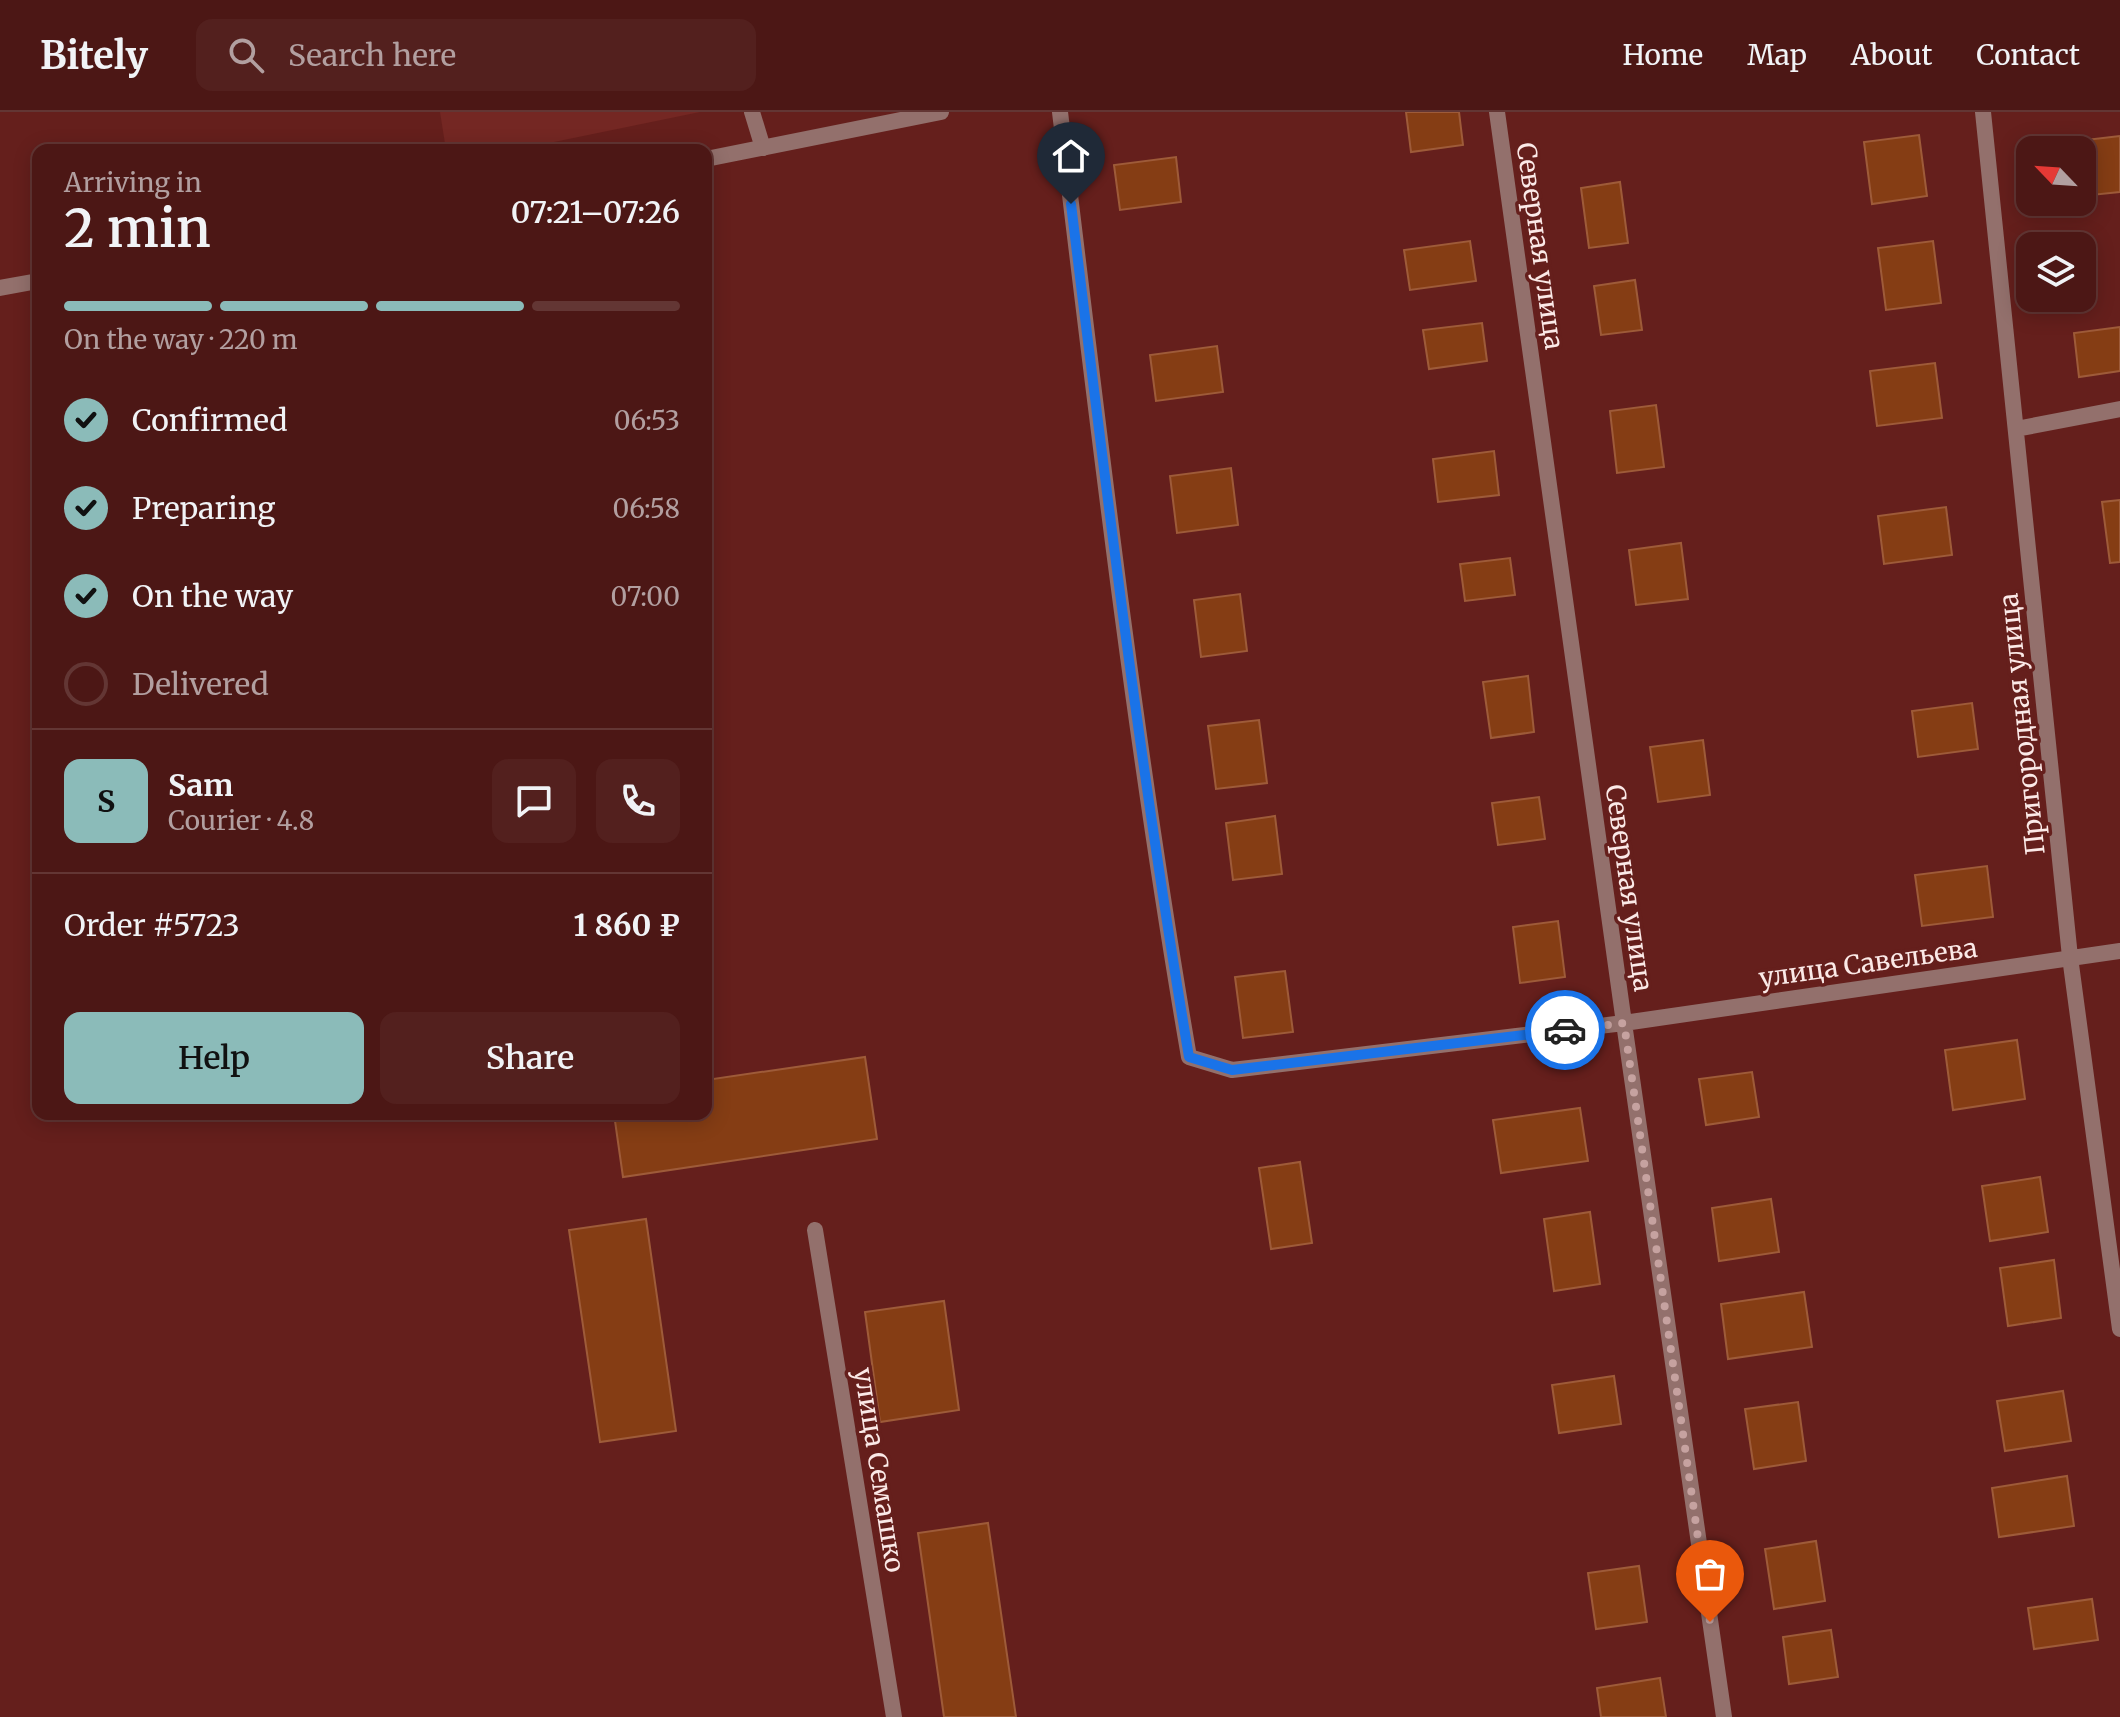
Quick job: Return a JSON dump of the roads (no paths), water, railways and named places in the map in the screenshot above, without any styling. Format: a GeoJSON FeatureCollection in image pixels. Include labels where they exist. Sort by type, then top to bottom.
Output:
{"type":"FeatureCollection","features":[{"type":"Feature","properties":{"kind":"street"},"geometry":{"type":"LineString","coordinates":[[752,112],[763,148]]}},
{"type":"Feature","properties":{"kind":"street"},"geometry":{"type":"LineString","coordinates":[[712,158],[941,112]]}},
{"type":"Feature","properties":{"kind":"street","name":"улица Савельева"},"geometry":{"type":"LineString","coordinates":[[1060,112],[1112,540],[1167,927],[1189,1057],[1232,1070],[1624,1023],[2120,951]]}},
{"type":"Feature","properties":{"kind":"street","name":"Северная улица"},"geometry":{"type":"LineString","coordinates":[[1497,112],[1724,1717]]}},
{"type":"Feature","properties":{"kind":"street","name":"Пригородная улица"},"geometry":{"type":"LineString","coordinates":[[1983,112],[2070,957],[2120,1329]]}},
{"type":"Feature","properties":{"kind":"street"},"geometry":{"type":"LineString","coordinates":[[0,288],[32,282]]}},
{"type":"Feature","properties":{"kind":"street"},"geometry":{"type":"LineString","coordinates":[[2016,429],[2120,409]]}},
{"type":"Feature","properties":{"kind":"street","name":"улица Семашко"},"geometry":{"type":"LineString","coordinates":[[815,1230],[894,1717]]}}]}
